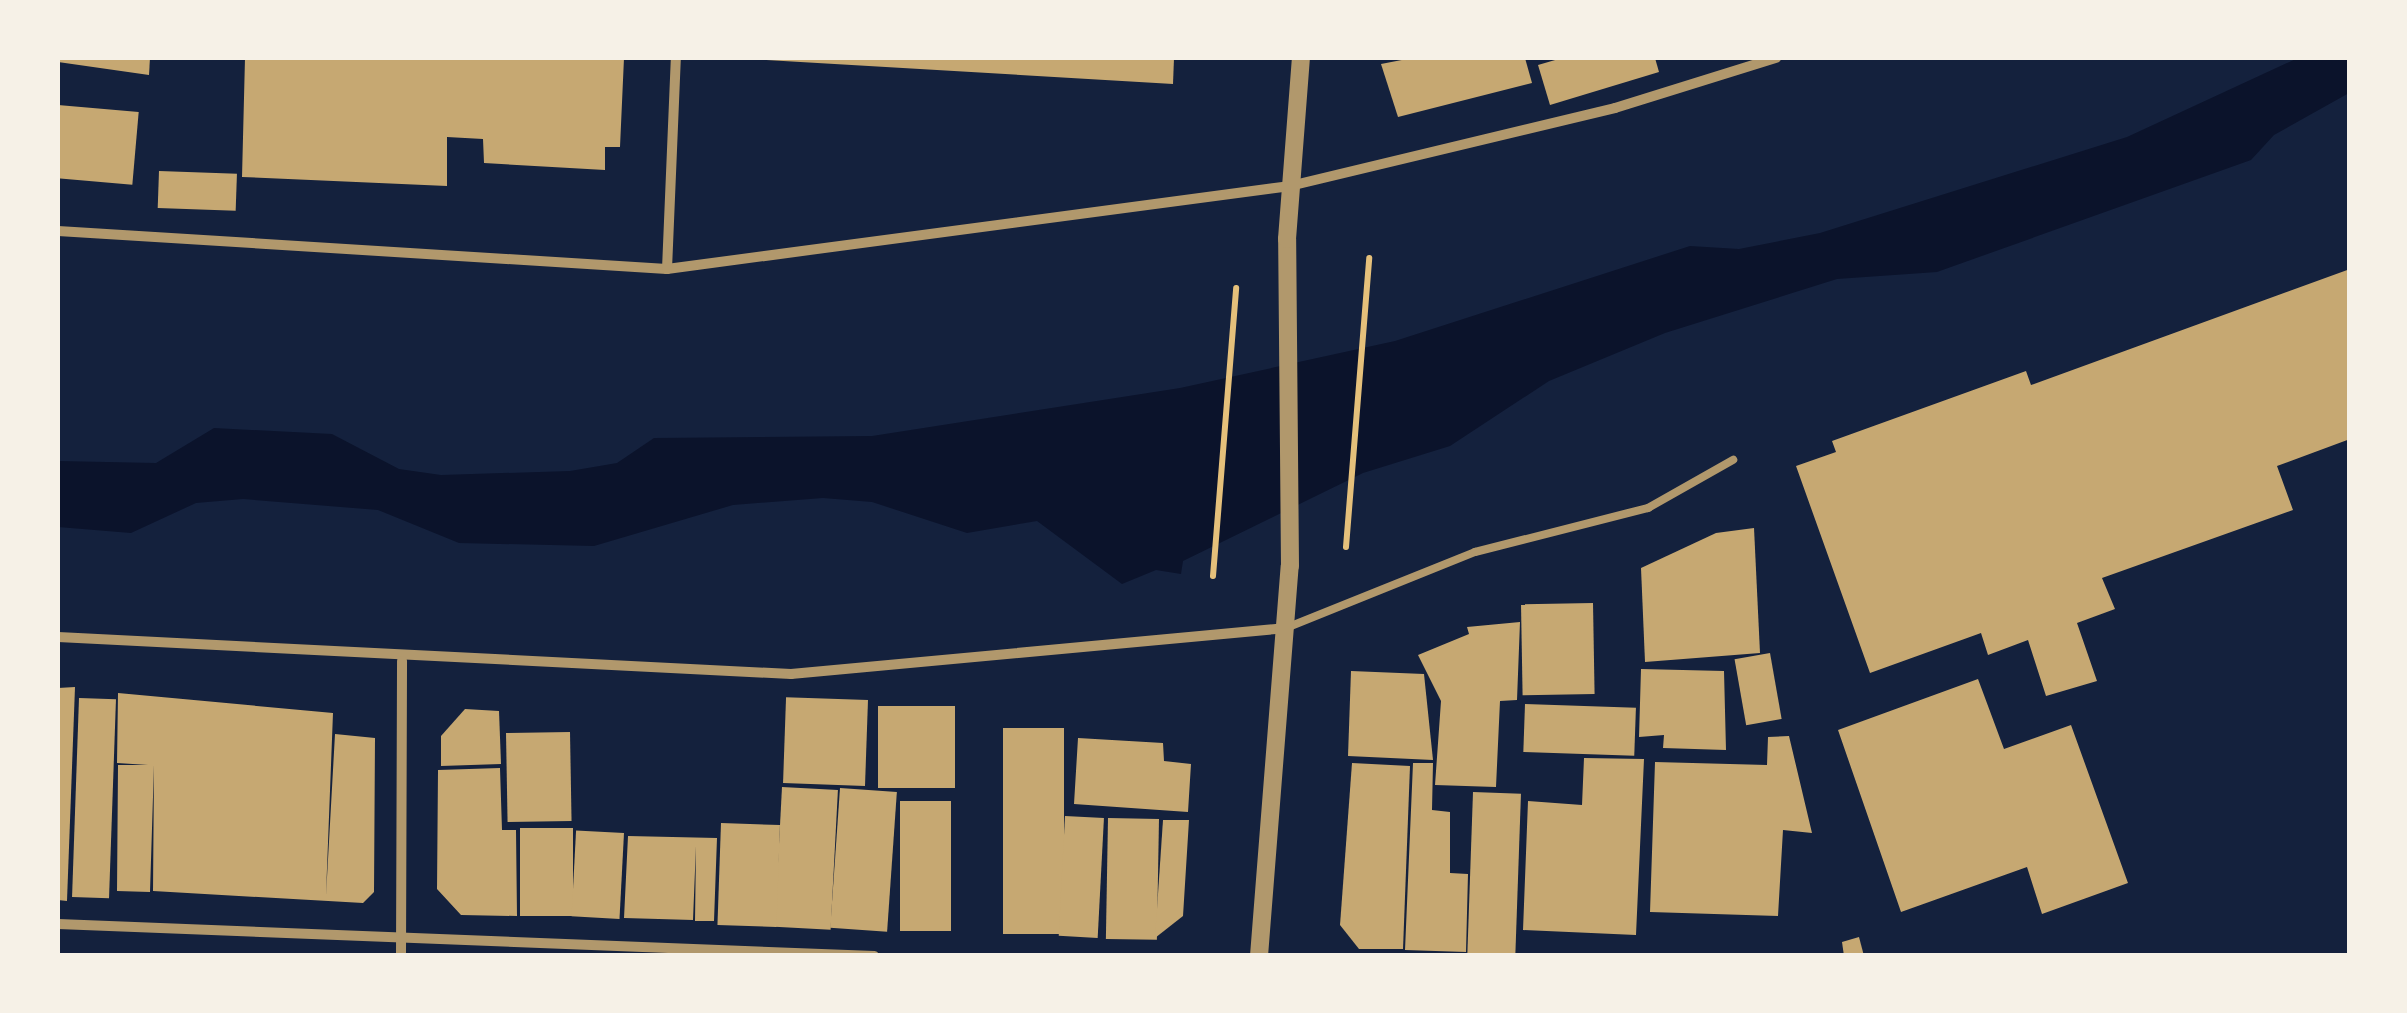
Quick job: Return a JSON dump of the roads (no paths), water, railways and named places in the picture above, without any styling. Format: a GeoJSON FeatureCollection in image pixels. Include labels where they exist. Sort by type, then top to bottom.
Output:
{"type":"FeatureCollection","features":[{"type":"Feature","properties":{"kind":"street"},"geometry":{"type":"LineString","coordinates":[[667,269],[676,58]]}},
{"type":"Feature","properties":{"kind":"street"},"geometry":{"type":"LineString","coordinates":[[1259,956],[1290,566],[1287,239],[1300,58]]}},
{"type":"Feature","properties":{"kind":"street"},"geometry":{"type":"LineString","coordinates":[[58,231],[667,269],[1290,186],[1615,108],[1776,58]]}},
{"type":"Feature","properties":{"kind":"street"},"geometry":{"type":"LineString","coordinates":[[58,638],[402,661],[791,674],[1285,628]]}},
{"type":"Feature","properties":{"kind":"street"},"geometry":{"type":"LineString","coordinates":[[401,956],[402,661]]}},
{"type":"Feature","properties":{"kind":"street"},"geometry":{"type":"LineString","coordinates":[[58,924],[400,933],[874,956]]}},
{"type":"Feature","properties":{"kind":"lane"},"geometry":{"type":"LineString","coordinates":[[1285,628],[1475,552],[1648,508],[1733,460]]}},
{"type":"Feature","properties":{"kind":"water"},"geometry":{"type":"Polygon","coordinates":[[[2298,58],[2349,58],[2349,93],[2274,135],[2251,160],[1937,272],[1837,279],[1665,333],[1549,381],[1450,446],[1363,473],[1183,561],[1181,574],[1156,570],[1122,584],[1037,521],[967,533],[872,502],[823,498],[733,505],[594,546],[459,543],[378,510],[243,499],[196,503],[131,533],[58,527],[58,461],[156,463],[214,428],[332,434],[399,469],[441,475],[570,471],[617,463],[654,438],[872,436],[1180,388],[1395,341],[1690,246],[1739,249],[1820,233],[2127,137],[2298,58]]]}}]}
